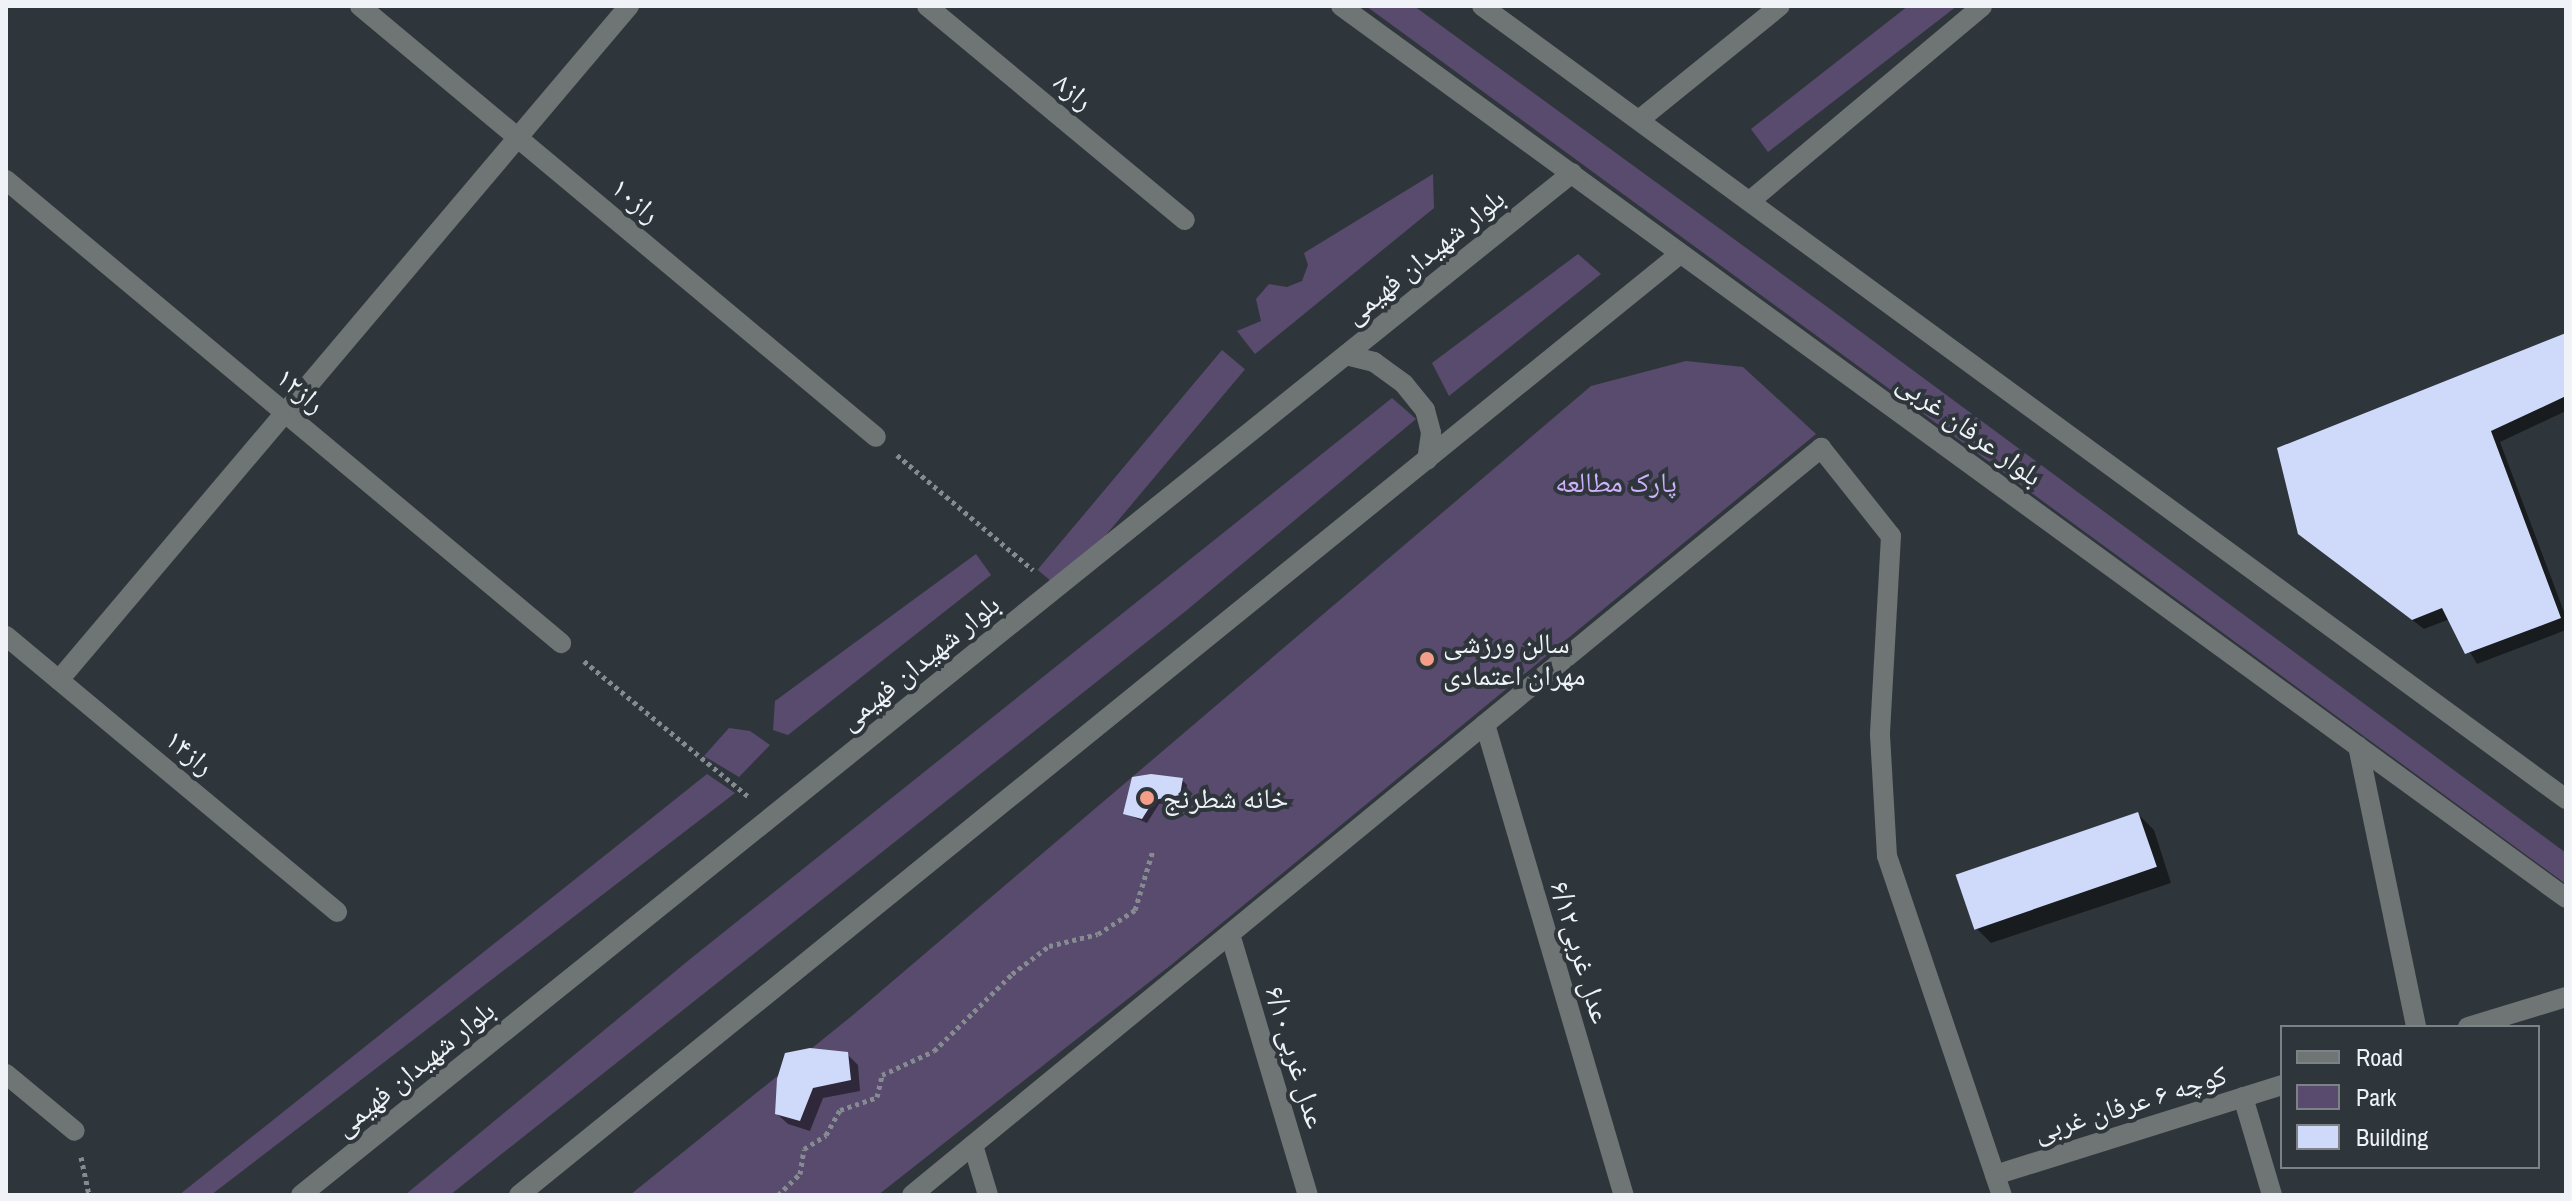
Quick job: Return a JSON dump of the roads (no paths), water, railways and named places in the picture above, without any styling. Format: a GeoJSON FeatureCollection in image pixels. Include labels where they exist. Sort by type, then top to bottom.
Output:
{"type":"FeatureCollection","features":[{"type":"Feature","properties":{"kind":"street","name":"راز۱۰"},"geometry":{"type":"LineString","coordinates":[[360,6],[876,437]]}},
{"type":"Feature","properties":{"kind":"street"},"geometry":{"type":"LineString","coordinates":[[59,680],[629,6]]}},
{"type":"Feature","properties":{"kind":"street","name":"راز۸"},"geometry":{"type":"LineString","coordinates":[[927,6],[1185,220]]}},
{"type":"Feature","properties":{"kind":"street","name":"بلوار عرفان غربی"},"geometry":{"type":"LineString","coordinates":[[1341,6],[2566,898]]}},
{"type":"Feature","properties":{"kind":"street","name":"بلوار عرفان غربی"},"geometry":{"type":"LineString","coordinates":[[1482,6],[2566,799]]}},
{"type":"Feature","properties":{"kind":"street"},"geometry":{"type":"LineString","coordinates":[[1639,120],[1780,6]]}},
{"type":"Feature","properties":{"kind":"street"},"geometry":{"type":"LineString","coordinates":[[1750,201],[1982,6]]}},
{"type":"Feature","properties":{"kind":"street","name":"بلوار شهیدان فهیمی"},"geometry":{"type":"LineString","coordinates":[[301,1195],[1572,173]]}},
{"type":"Feature","properties":{"kind":"street","name":"راز۱۲"},"geometry":{"type":"LineString","coordinates":[[6,180],[561,643]]}},
{"type":"Feature","properties":{"kind":"street"},"geometry":{"type":"LineString","coordinates":[[519,1195],[1680,254]]}},
{"type":"Feature","properties":{"kind":"street"},"geometry":{"type":"LineString","coordinates":[[1346,355],[1374,362],[1425,410],[1431,433],[1427,460]]}},
{"type":"Feature","properties":{"kind":"street"},"geometry":{"type":"LineString","coordinates":[[912,1195],[1821,448],[1891,536],[1880,735],[1887,856],[2002,1195]]}},
{"type":"Feature","properties":{"kind":"street","name":"راز۱۴"},"geometry":{"type":"LineString","coordinates":[[6,636],[337,912]]}},
{"type":"Feature","properties":{"kind":"street","name":"۶/۱۲عدل غربی"},"geometry":{"type":"LineString","coordinates":[[1485,724],[1624,1195]]}},
{"type":"Feature","properties":{"kind":"street"},"geometry":{"type":"LineString","coordinates":[[2358,746],[2416,1025]]}},
{"type":"Feature","properties":{"kind":"street","name":"۶/۱۰عدل غربی"},"geometry":{"type":"LineString","coordinates":[[1230,934],[1308,1195]]}},
{"type":"Feature","properties":{"kind":"street"},"geometry":{"type":"LineString","coordinates":[[2475,1025],[2566,997]]}},
{"type":"Feature","properties":{"kind":"street"},"geometry":{"type":"LineString","coordinates":[[6,1074],[75,1131]]}},
{"type":"Feature","properties":{"kind":"street","name":"کوچه ۶ عرفان غربی"},"geometry":{"type":"LineString","coordinates":[[1995,1175],[2280,1086]]}},
{"type":"Feature","properties":{"kind":"street"},"geometry":{"type":"LineString","coordinates":[[2243,1097],[2272,1195]]}},
{"type":"Feature","properties":{"kind":"street"},"geometry":{"type":"LineString","coordinates":[[973,1145],[988,1195]]}},
{"type":"Feature","properties":{"kind":"place","name":"سالن ورزشی مهران اعتمادی"},"geometry":{"type":"Point","coordinates":[1427,659]}},
{"type":"Feature","properties":{"kind":"place","name":"خانه شطرنج"},"geometry":{"type":"Point","coordinates":[1147,798]}},
{"type":"Feature","properties":{"kind":"park label","name":"پارک مطالعه"},"geometry":{"type":"Point","coordinates":[1616,482]}}]}
